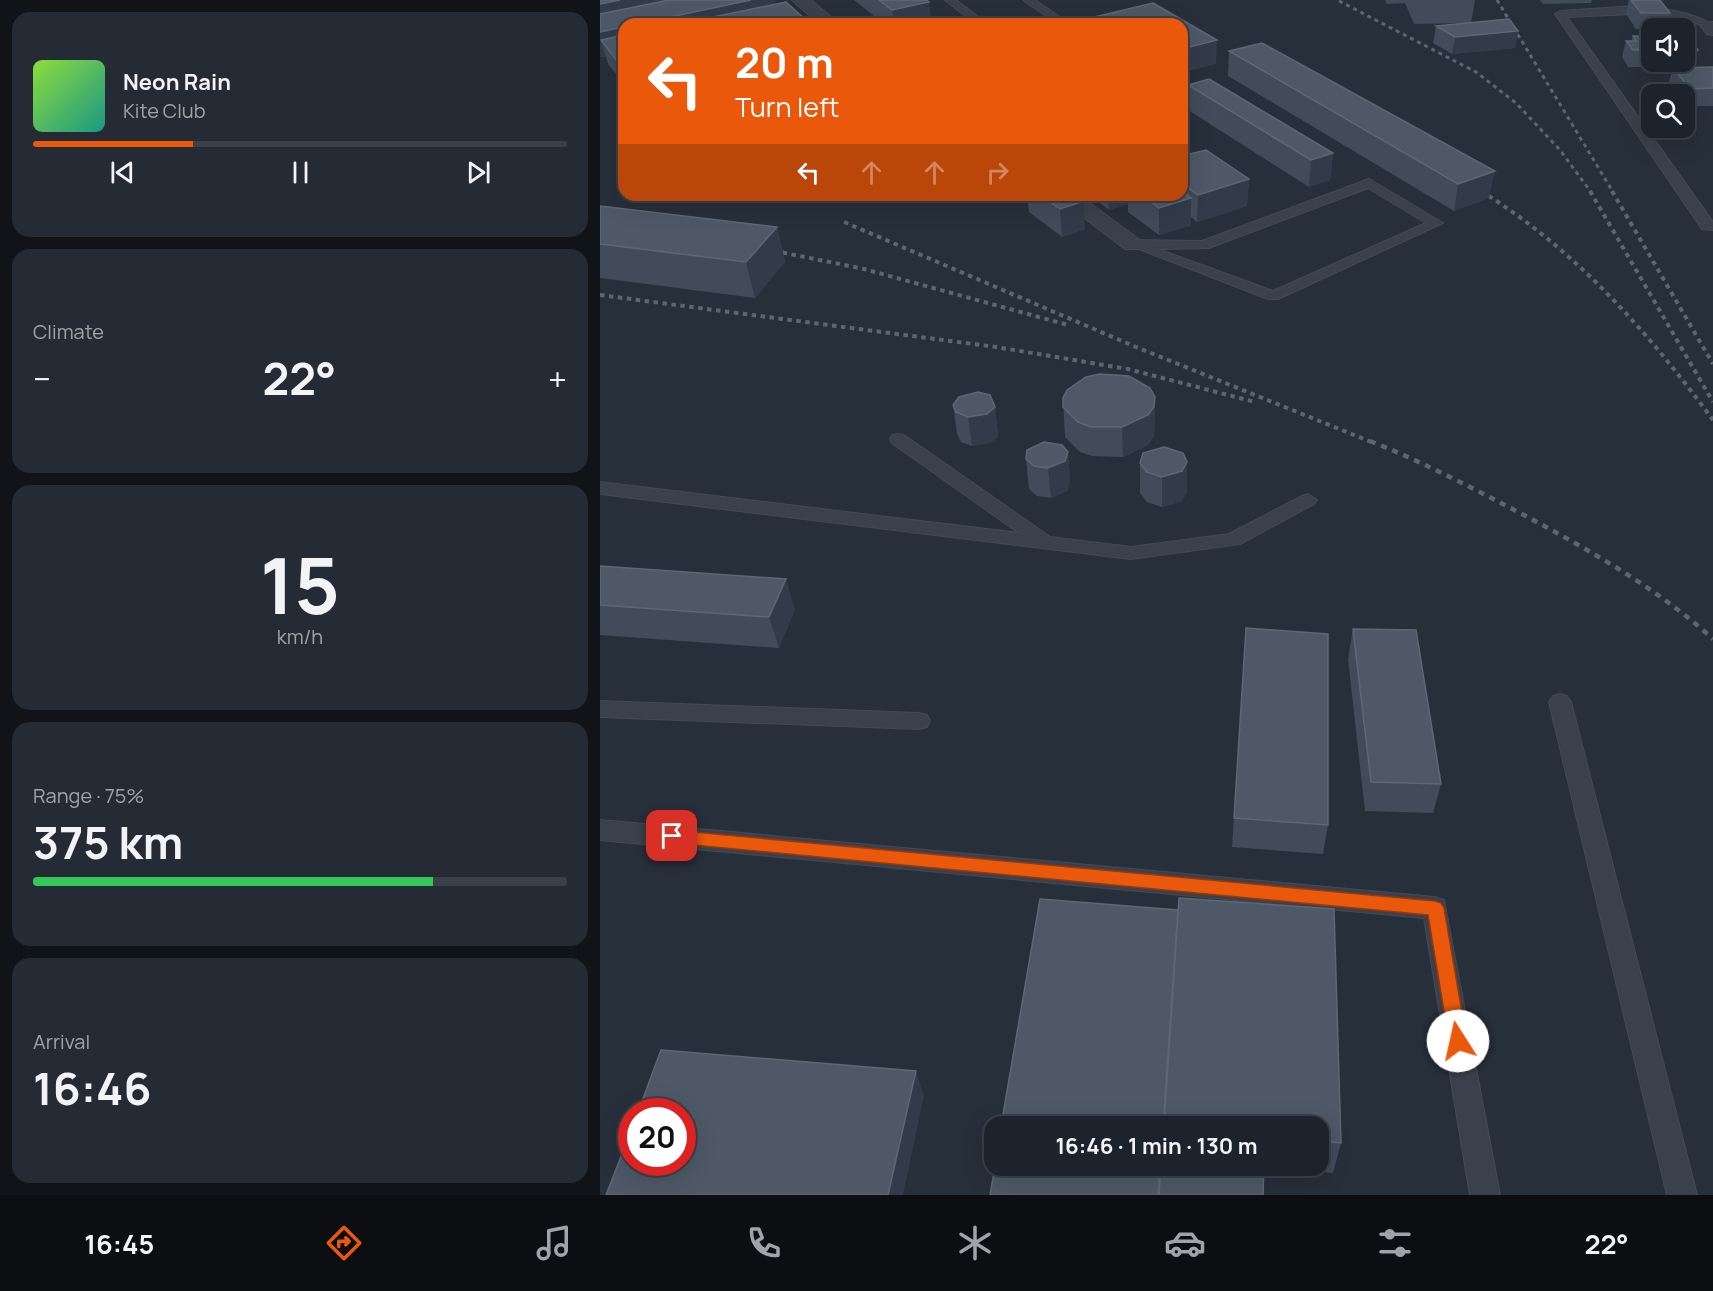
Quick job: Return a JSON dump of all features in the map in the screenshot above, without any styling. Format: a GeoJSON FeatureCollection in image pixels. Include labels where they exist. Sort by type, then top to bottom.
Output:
{"type":"FeatureCollection","features":[{"type":"Feature","properties":{"kind":"street"},"geometry":{"type":"LineString","coordinates":[[800,0],[822,18]]}},
{"type":"Feature","properties":{"kind":"street"},"geometry":{"type":"LineString","coordinates":[[1073,201],[1133,244]]}},
{"type":"Feature","properties":{"kind":"lane"},"geometry":{"type":"LineString","coordinates":[[950,0],[975,18]]}},
{"type":"Feature","properties":{"kind":"lane"},"geometry":{"type":"LineString","coordinates":[[1028,0],[1056,18]]}},
{"type":"Feature","properties":{"kind":"lane"},"geometry":{"type":"LineString","coordinates":[[1712,28],[1679,11],[1636,4],[1560,14],[1707,226],[1713,226]]}},
{"type":"Feature","properties":{"kind":"lane"},"geometry":{"type":"LineString","coordinates":[[1369,183],[1436,223],[1273,296],[1133,244],[1204,245],[1369,183]]}},
{"type":"Feature","properties":{"kind":"lane"},"geometry":{"type":"LineString","coordinates":[[898,439],[1046,543]]}},
{"type":"Feature","properties":{"kind":"lane"},"geometry":{"type":"LineString","coordinates":[[600,488],[1131,553],[1233,540],[1308,500]]}},
{"type":"Feature","properties":{"kind":"lane"},"geometry":{"type":"LineString","coordinates":[[1560,702],[1682,1195]]}},
{"type":"Feature","properties":{"kind":"lane"},"geometry":{"type":"LineString","coordinates":[[600,709],[919,721]]}},
{"type":"Feature","properties":{"kind":"lane"},"geometry":{"type":"LineString","coordinates":[[600,830],[1435,908],[1485,1195]]}},
{"type":"Feature","properties":{"kind":"building"},"geometry":{"type":"Polygon","coordinates":[[[600,0],[620,0],[600,4],[600,0]]]}},
{"type":"Feature","properties":{"kind":"building"},"geometry":{"type":"Polygon","coordinates":[[[669,0],[751,0],[666,18],[618,18],[618,28],[600,32],[600,14],[669,0]]]}},
{"type":"Feature","properties":{"kind":"building"},"geometry":{"type":"Polygon","coordinates":[[[879,0],[926,0],[929,2],[892,10],[879,0]]]}},
{"type":"Feature","properties":{"kind":"building"},"geometry":{"type":"Polygon","coordinates":[[[1631,0],[1660,0],[1670,13],[1641,13],[1631,0]]]}},
{"type":"Feature","properties":{"kind":"building"},"geometry":{"type":"Polygon","coordinates":[[[786,2],[804,18],[708,18],[786,2]]]}},
{"type":"Feature","properties":{"kind":"building"},"geometry":{"type":"Polygon","coordinates":[[[1153,3],[1179,18],[1090,18],[1153,3]]]}},
{"type":"Feature","properties":{"kind":"building"},"geometry":{"type":"Polygon","coordinates":[[[1509,19],[1518,31],[1455,37],[1436,26],[1509,19]]]}},
{"type":"Feature","properties":{"kind":"building"},"geometry":{"type":"Polygon","coordinates":[[[1188,23],[1217,40],[1188,47],[1188,23]]]}},
{"type":"Feature","properties":{"kind":"building"},"geometry":{"type":"Polygon","coordinates":[[[618,36],[618,62],[601,40],[618,36]]]}},
{"type":"Feature","properties":{"kind":"building"},"geometry":{"type":"Polygon","coordinates":[[[1633,36],[1641,36],[1641,50],[1633,50],[1626,41],[1636,41],[1633,36]]]}},
{"type":"Feature","properties":{"kind":"building"},"geometry":{"type":"Polygon","coordinates":[[[1262,43],[1495,171],[1458,184],[1229,51],[1262,43]]]}},
{"type":"Feature","properties":{"kind":"building"},"geometry":{"type":"Polygon","coordinates":[[[1695,67],[1713,67],[1713,88],[1695,89],[1695,84],[1686,84],[1676,72],[1695,72],[1695,67]]]}},
{"type":"Feature","properties":{"kind":"building"},"geometry":{"type":"Polygon","coordinates":[[[1209,79],[1333,153],[1311,160],[1188,85],[1209,79]]]}},
{"type":"Feature","properties":{"kind":"building"},"geometry":{"type":"Polygon","coordinates":[[[1206,150],[1249,179],[1198,195],[1188,188],[1188,153],[1206,150]]]}},
{"type":"Feature","properties":{"kind":"building"},"geometry":{"type":"Polygon","coordinates":[[[1049,201],[1084,201],[1060,209],[1049,201]]]}},
{"type":"Feature","properties":{"kind":"building"},"geometry":{"type":"Polygon","coordinates":[[[1150,201],[1181,201],[1159,208],[1150,201]]]}},
{"type":"Feature","properties":{"kind":"building"},"geometry":{"type":"Polygon","coordinates":[[[600,206],[777,227],[746,262],[600,244],[600,206]]]}},
{"type":"Feature","properties":{"kind":"building"},"geometry":{"type":"Polygon","coordinates":[[[1100,374],[1129,376],[1150,388],[1155,397],[1154,407],[1148,415],[1122,427],[1091,427],[1078,422],[1063,407],[1063,398],[1067,390],[1086,377],[1100,374]]]}},
{"type":"Feature","properties":{"kind":"building"},"geometry":{"type":"Polygon","coordinates":[[[978,392],[990,395],[995,407],[987,414],[968,417],[956,412],[953,405],[959,397],[978,392]]]}},
{"type":"Feature","properties":{"kind":"building"},"geometry":{"type":"Polygon","coordinates":[[[1044,442],[1062,445],[1068,452],[1065,461],[1048,468],[1034,466],[1026,459],[1027,450],[1044,442]]]}},
{"type":"Feature","properties":{"kind":"building"},"geometry":{"type":"Polygon","coordinates":[[[1164,447],[1183,453],[1187,462],[1182,471],[1162,477],[1147,472],[1140,463],[1143,453],[1164,447]]]}},
{"type":"Feature","properties":{"kind":"building"},"geometry":{"type":"Polygon","coordinates":[[[600,566],[786,579],[769,617],[600,605],[600,566]]]}},
{"type":"Feature","properties":{"kind":"building"},"geometry":{"type":"Polygon","coordinates":[[[1246,628],[1328,634],[1328,825],[1234,818],[1246,628]]]}},
{"type":"Feature","properties":{"kind":"building"},"geometry":{"type":"Polygon","coordinates":[[[1353,629],[1416,630],[1441,784],[1371,782],[1353,629]]]}},
{"type":"Feature","properties":{"kind":"building"},"geometry":{"type":"Polygon","coordinates":[[[1179,898],[1334,909],[1341,1143],[1329,1142],[1329,1116],[1165,1116],[1179,898]]]}},
{"type":"Feature","properties":{"kind":"building"},"geometry":{"type":"Polygon","coordinates":[[[1040,899],[1178,910],[1164,1116],[1003,1116],[1040,899]]]}},
{"type":"Feature","properties":{"kind":"building"},"geometry":{"type":"Polygon","coordinates":[[[661,1050],[916,1071],[888,1195],[606,1195],[618,1164],[618,1176],[696,1176],[696,1098],[643,1098],[661,1050]]]}},
{"type":"Feature","properties":{"kind":"building"},"geometry":{"type":"Polygon","coordinates":[[[993,1176],[1159,1176],[1158,1195],[990,1195],[993,1176]]]}},
{"type":"Feature","properties":{"kind":"building"},"geometry":{"type":"Polygon","coordinates":[[[1160,1176],[1264,1176],[1263,1195],[1159,1195],[1160,1176]]]}},
{"type":"Feature","properties":{"kind":"railway"},"geometry":{"type":"LineString","coordinates":[[1497,0],[1613,192]]}},
{"type":"Feature","properties":{"kind":"railway"},"geometry":{"type":"LineString","coordinates":[[1339,1],[1476,72],[1516,103],[1560,150],[1591,192]]}},
{"type":"Feature","properties":{"kind":"railway"},"geometry":{"type":"LineString","coordinates":[[1475,187],[1484,192]]}},
{"type":"Feature","properties":{"kind":"railway"},"geometry":{"type":"LineString","coordinates":[[1481,191],[1548,239],[1608,294],[1662,355],[1713,420]]}},
{"type":"Feature","properties":{"kind":"railway"},"geometry":{"type":"LineString","coordinates":[[1590,191],[1713,402]]}},
{"type":"Feature","properties":{"kind":"railway"},"geometry":{"type":"LineString","coordinates":[[1612,191],[1713,364]]}},
{"type":"Feature","properties":{"kind":"railway"},"geometry":{"type":"LineString","coordinates":[[844,222],[1136,347],[1374,443]]}},
{"type":"Feature","properties":{"kind":"railway"},"geometry":{"type":"LineString","coordinates":[[765,249],[864,269],[1068,325]]}},
{"type":"Feature","properties":{"kind":"railway"},"geometry":{"type":"LineString","coordinates":[[600,295],[996,347],[1128,369],[1255,402]]}},
{"type":"Feature","properties":{"kind":"railway"},"geometry":{"type":"LineString","coordinates":[[1370,441],[1447,476],[1572,542],[1646,587],[1713,639]]}},
{"type":"Feature","properties":{"kind":"route"},"geometry":{"type":"LineString","coordinates":[[672,836],[1435,908],[1458,1041]]}}]}
